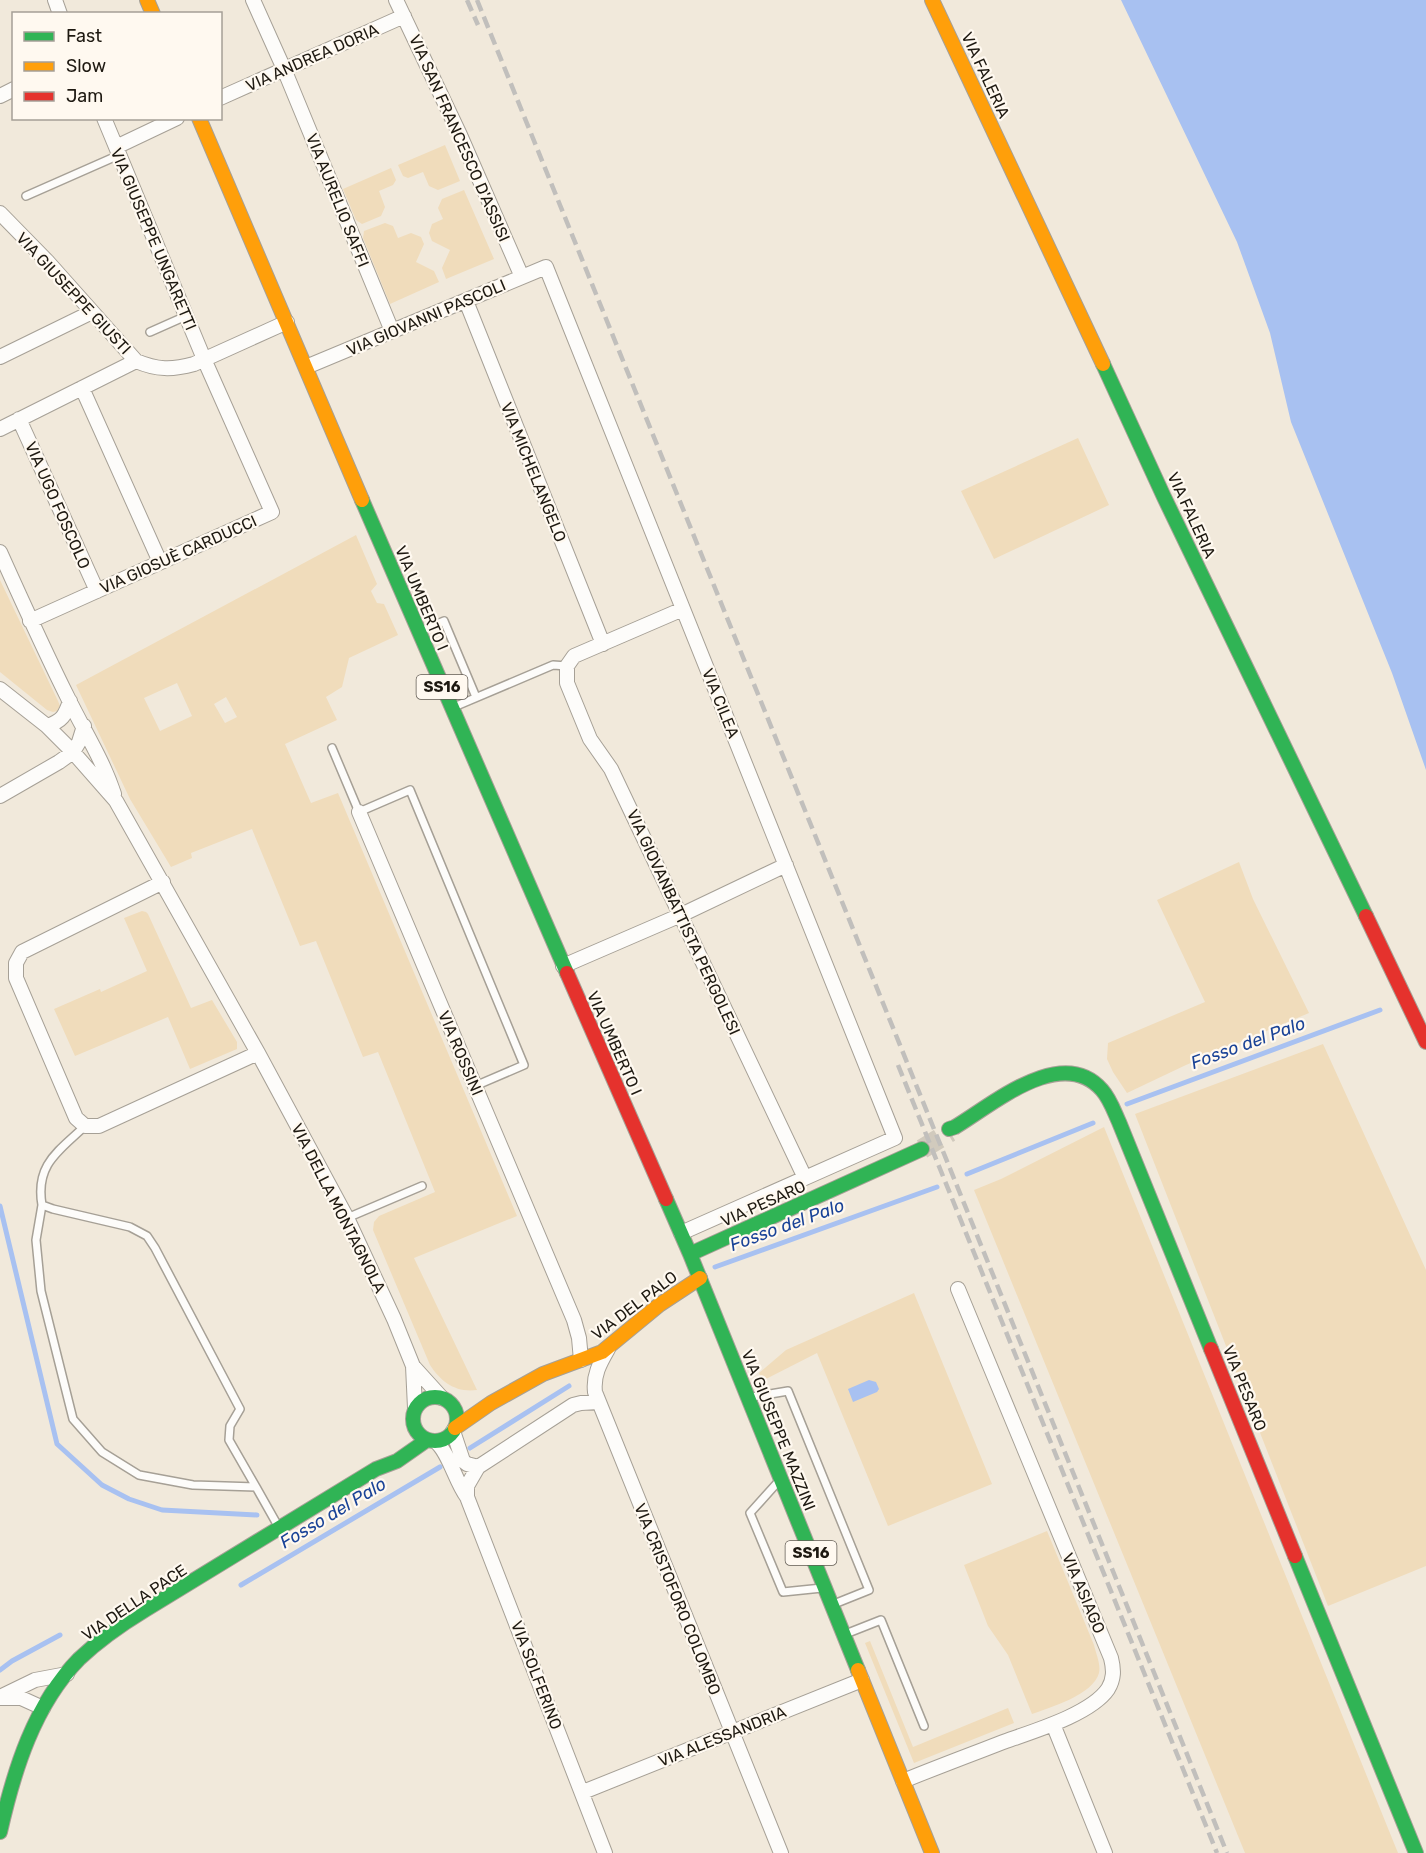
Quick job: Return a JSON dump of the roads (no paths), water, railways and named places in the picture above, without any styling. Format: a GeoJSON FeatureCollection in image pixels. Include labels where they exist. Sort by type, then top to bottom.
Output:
{"type":"FeatureCollection","features":[{"type":"Feature","properties":{"kind":"street","name":"VIA AURELIO SAFFI"},"geometry":{"type":"LineString","coordinates":[[253,0],[284,69],[392,331]]}},
{"type":"Feature","properties":{"kind":"street","name":"VIA SAN FRANCESCO D'ASSISI"},"geometry":{"type":"LineString","coordinates":[[396,0],[460,135],[522,277]]}},
{"type":"Feature","properties":{"kind":"street","name":"VIA FALERIA"},"geometry":{"type":"LineString","coordinates":[[932,0],[1164,497],[1426,1042]]}},
{"type":"Feature","properties":{"kind":"street","name":"VIA ANDREA DORIA"},"geometry":{"type":"LineString","coordinates":[[222,97],[404,16]]}},
{"type":"Feature","properties":{"kind":"street","name":"VIA GIUSEPPE UNGARETTI"},"geometry":{"type":"LineString","coordinates":[[105,120],[204,360]]}},
{"type":"Feature","properties":{"kind":"street"},"geometry":{"type":"LineString","coordinates":[[118,151],[173,120]]}},
{"type":"Feature","properties":{"kind":"street","name":"VIA UMBERTO I"},"geometry":{"type":"LineString","coordinates":[[200,120],[451,708],[690,1254]]}},
{"type":"Feature","properties":{"kind":"street","name":"VIA GIUSEPPE GIUSTI"},"geometry":{"type":"LineString","coordinates":[[0,213],[136,361],[151,367],[179,368],[204,360],[287,322]]}},
{"type":"Feature","properties":{"kind":"street","name":"VIA GIOVANNI PASCOLI"},"geometry":{"type":"LineString","coordinates":[[306,367],[546,267]]}},
{"type":"Feature","properties":{"kind":"street","name":"VIA CILEA"},"geometry":{"type":"LineString","coordinates":[[546,267],[895,1138],[805,1178]]}},
{"type":"Feature","properties":{"kind":"street","name":"VIA MICHELANGELO"},"geometry":{"type":"LineString","coordinates":[[465,301],[603,644]]}},
{"type":"Feature","properties":{"kind":"street"},"geometry":{"type":"LineString","coordinates":[[0,357],[92,312]]}},
{"type":"Feature","properties":{"kind":"street","name":"VIA GIOSUÈ CARDUCCI"},"geometry":{"type":"LineString","coordinates":[[30,621],[272,512],[204,360]]}},
{"type":"Feature","properties":{"kind":"street"},"geometry":{"type":"LineString","coordinates":[[0,429],[136,361]]}},
{"type":"Feature","properties":{"kind":"street"},"geometry":{"type":"LineString","coordinates":[[82,388],[160,562]]}},
{"type":"Feature","properties":{"kind":"street","name":"VIA UGO FOSCOLO"},"geometry":{"type":"LineString","coordinates":[[20,419],[97,591]]}},
{"type":"Feature","properties":{"kind":"street"},"geometry":{"type":"LineString","coordinates":[[0,552],[30,621],[107,771],[116,801]]}},
{"type":"Feature","properties":{"kind":"street"},"geometry":{"type":"LineString","coordinates":[[567,666],[574,656],[683,609]]}},
{"type":"Feature","properties":{"kind":"street","name":"VIA GIOVANBATTISTA PERGOLESI"},"geometry":{"type":"LineString","coordinates":[[567,666],[567,683],[590,739],[612,769],[805,1178]]}},
{"type":"Feature","properties":{"kind":"street","name":"VIA DELLA MONTAGNOLA"},"geometry":{"type":"LineString","coordinates":[[0,689],[47,726],[74,752],[116,801],[163,882],[347,1218],[413,1366],[415,1408]]}},
{"type":"Feature","properties":{"kind":"street"},"geometry":{"type":"LineString","coordinates":[[47,726],[60,722],[65,716],[70,701]]}},
{"type":"Feature","properties":{"kind":"street"},"geometry":{"type":"LineString","coordinates":[[0,796],[74,752],[80,742],[84,726]]}},
{"type":"Feature","properties":{"kind":"street","name":"VIA ROSSINI"},"geometry":{"type":"LineString","coordinates":[[359,812],[574,1320],[579,1338],[581,1360]]}},
{"type":"Feature","properties":{"kind":"street"},"geometry":{"type":"LineString","coordinates":[[563,966],[681,915],[786,865]]}},
{"type":"Feature","properties":{"kind":"street"},"geometry":{"type":"LineString","coordinates":[[163,882],[22,952],[16,963],[16,978],[76,1118],[85,1126],[99,1125],[258,1053]]}},
{"type":"Feature","properties":{"kind":"street","name":"VIA PESARO"},"geometry":{"type":"LineString","coordinates":[[951,1129],[1023,1084],[1052,1073],[1068,1072],[1087,1078],[1106,1096],[1119,1122],[1416,1853]]}},
{"type":"Feature","properties":{"kind":"street","name":"VIA PESARO"},"geometry":{"type":"LineString","coordinates":[[690,1254],[919,1149]]}},
{"type":"Feature","properties":{"kind":"street"},"geometry":{"type":"LineString","coordinates":[[681,1233],[805,1178]]}},
{"type":"Feature","properties":{"kind":"street","name":"VIA GIUSEPPE MAZZINI"},"geometry":{"type":"LineString","coordinates":[[690,1254],[932,1853]]}},
{"type":"Feature","properties":{"kind":"street","name":"VIA DEL PALO"},"geometry":{"type":"LineString","coordinates":[[279,1528],[376,1469],[397,1461],[431,1440],[445,1438],[490,1402],[543,1374],[593,1356],[610,1346],[659,1305],[700,1278]]}},
{"type":"Feature","properties":{"kind":"street","name":"VIA ASIAGO"},"geometry":{"type":"LineString","coordinates":[[903,1781],[1053,1724],[1078,1712],[1100,1698],[1113,1680],[1111,1658],[958,1289]]}},
{"type":"Feature","properties":{"kind":"street","name":"VIA CRISTOFORO COLOMBO"},"geometry":{"type":"LineString","coordinates":[[610,1346],[597,1369],[594,1382],[598,1402],[781,1853]]}},
{"type":"Feature","properties":{"kind":"street","name":"VIA DELLA MONTAGNOLA"},"geometry":{"type":"LineString","coordinates":[[413,1366],[445,1400]]}},
{"type":"Feature","properties":{"kind":"street","name":"VIA DEL PALO"},"geometry":{"type":"LineString","coordinates":[[376,1469],[405,1438],[413,1423],[415,1408],[427,1399],[445,1400],[467,1406],[490,1402]]}},
{"type":"Feature","properties":{"kind":"street"},"geometry":{"type":"LineString","coordinates":[[445,1400],[456,1414],[454,1430],[463,1461],[478,1467]]}},
{"type":"Feature","properties":{"kind":"street"},"geometry":{"type":"LineString","coordinates":[[467,1497],[466,1486],[478,1467],[573,1405],[581,1402],[598,1402]]}},
{"type":"Feature","properties":{"kind":"street"},"geometry":{"type":"LineString","coordinates":[[413,1423],[418,1433],[431,1440]]}},
{"type":"Feature","properties":{"kind":"street","name":"VIA SOLFERINO"},"geometry":{"type":"LineString","coordinates":[[431,1440],[443,1449],[467,1497],[605,1853]]}},
{"type":"Feature","properties":{"kind":"street","name":"VIA DELLA PACE"},"geometry":{"type":"LineString","coordinates":[[0,1832],[14,1777],[27,1741],[43,1708],[67,1674],[95,1645],[130,1620],[279,1528]]}},
{"type":"Feature","properties":{"kind":"street"},"geometry":{"type":"LineString","coordinates":[[0,1697],[34,1680],[67,1674]]}},
{"type":"Feature","properties":{"kind":"street","name":"VIA ALESSANDRIA"},"geometry":{"type":"LineString","coordinates":[[583,1792],[862,1680]]}},
{"type":"Feature","properties":{"kind":"street"},"geometry":{"type":"LineString","coordinates":[[0,1697],[21,1698],[43,1708]]}},
{"type":"Feature","properties":{"kind":"street"},"geometry":{"type":"LineString","coordinates":[[1053,1724],[1105,1853]]}},
{"type":"Feature","properties":{"kind":"lane"},"geometry":{"type":"LineString","coordinates":[[27,196],[118,151]]}},
{"type":"Feature","properties":{"kind":"lane"},"geometry":{"type":"LineString","coordinates":[[150,332],[187,316]]}},
{"type":"Feature","properties":{"kind":"lane"},"geometry":{"type":"LineString","coordinates":[[419,632],[444,621],[477,698]]}},
{"type":"Feature","properties":{"kind":"lane"},"geometry":{"type":"LineString","coordinates":[[451,708],[553,665],[567,666]]}},
{"type":"Feature","properties":{"kind":"lane","name":"VIA ROSSINI"},"geometry":{"type":"LineString","coordinates":[[332,748],[359,812]]}},
{"type":"Feature","properties":{"kind":"lane"},"geometry":{"type":"LineString","coordinates":[[359,812],[410,790],[524,1065],[475,1086]]}},
{"type":"Feature","properties":{"kind":"lane"},"geometry":{"type":"LineString","coordinates":[[85,1126],[55,1154],[43,1172],[39,1189],[42,1205],[36,1240],[41,1291],[73,1419],[102,1452],[139,1475],[193,1485],[256,1487]]}},
{"type":"Feature","properties":{"kind":"lane"},"geometry":{"type":"LineString","coordinates":[[347,1218],[422,1186]]}},
{"type":"Feature","properties":{"kind":"lane"},"geometry":{"type":"LineString","coordinates":[[42,1205],[130,1227],[147,1236],[240,1409],[230,1426],[230,1440],[279,1528]]}},
{"type":"Feature","properties":{"kind":"lane"},"geometry":{"type":"LineString","coordinates":[[748,1398],[788,1391],[869,1590],[832,1605]]}},
{"type":"Feature","properties":{"kind":"lane"},"geometry":{"type":"LineString","coordinates":[[781,1479],[750,1513],[783,1592],[825,1587]]}},
{"type":"Feature","properties":{"kind":"lane"},"geometry":{"type":"LineString","coordinates":[[844,1635],[881,1620],[924,1725]]}},
{"type":"Feature","properties":{"kind":"water"},"geometry":{"type":"Polygon","coordinates":[[[1121,0],[1426,0],[1426,770],[1392,673],[1291,422],[1270,333],[1237,242],[1121,0]]]}},
{"type":"Feature","properties":{"kind":"water"},"geometry":{"type":"Polygon","coordinates":[[[869,1380],[876,1382],[879,1389],[877,1392],[853,1402],[848,1389],[869,1380]]]}},
{"type":"Feature","properties":{"kind":"waterway","name":"Fosso del Palo"},"geometry":{"type":"LineString","coordinates":[[1127,1104],[1380,1010]]}},
{"type":"Feature","properties":{"kind":"waterway","name":"Fosso del Palo"},"geometry":{"type":"LineString","coordinates":[[967,1174],[1093,1123]]}},
{"type":"Feature","properties":{"kind":"waterway","name":"Fosso del Palo"},"geometry":{"type":"LineString","coordinates":[[715,1267],[937,1187]]}},
{"type":"Feature","properties":{"kind":"waterway"},"geometry":{"type":"LineString","coordinates":[[0,1206],[57,1444],[102,1485],[129,1499],[162,1510],[257,1515]]}},
{"type":"Feature","properties":{"kind":"waterway","name":"Fosso del Palo"},"geometry":{"type":"LineString","coordinates":[[470,1448],[569,1386]]}},
{"type":"Feature","properties":{"kind":"waterway","name":"Fosso del Palo"},"geometry":{"type":"LineString","coordinates":[[241,1585],[440,1467]]}},
{"type":"Feature","properties":{"kind":"waterway","name":"Fosso del Palo"},"geometry":{"type":"LineString","coordinates":[[0,1670],[60,1635]]}},
{"type":"Feature","properties":{"kind":"tunnel"},"geometry":{"type":"LineString","coordinates":[[922,1149],[950,1132]]}},
{"type":"Feature","properties":{"kind":"railway"},"geometry":{"type":"LineString","coordinates":[[467,0],[478,25]]}},
{"type":"Feature","properties":{"kind":"railway"},"geometry":{"type":"LineString","coordinates":[[477,0],[1227,1853]]}},
{"type":"Feature","properties":{"kind":"railway"},"geometry":{"type":"LineString","coordinates":[[898,1065],[1217,1853]]}}]}
